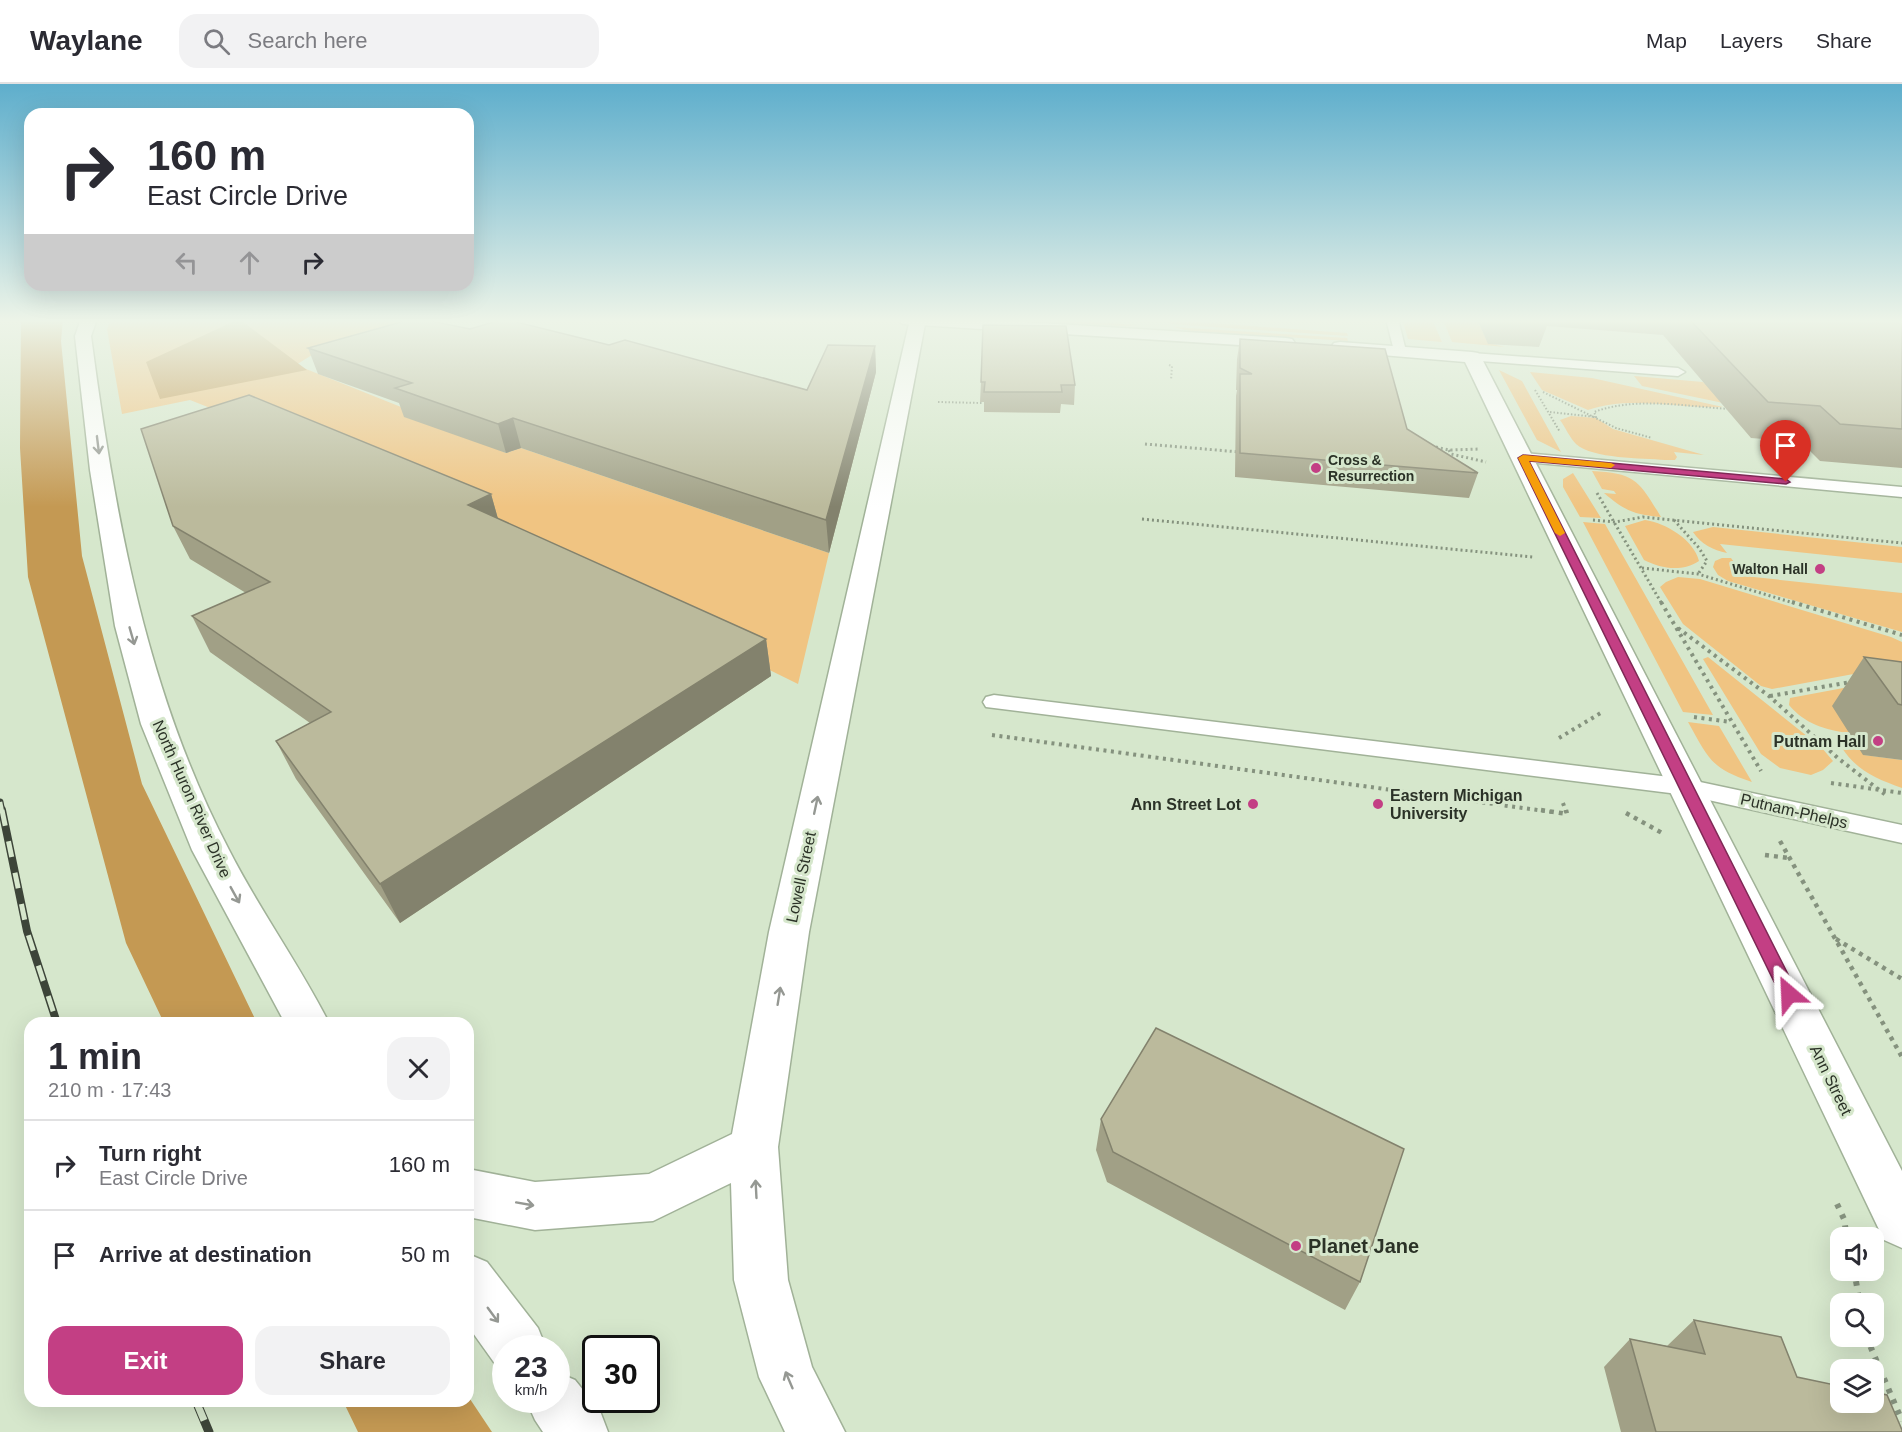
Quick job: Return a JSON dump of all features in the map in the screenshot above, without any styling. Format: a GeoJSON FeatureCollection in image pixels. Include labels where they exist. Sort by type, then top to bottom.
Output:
{"type":"FeatureCollection","features":[{"type":"Feature","properties":{"kind":"main road","name":"North Huron River Drive"},"geometry":{"type":"LineString","coordinates":[[91,382],[101,470],[129,626],[157,724],[210,850],[304,1017]]}},
{"type":"Feature","properties":{"kind":"main road","name":"Lowell Street"},"geometry":{"type":"LineString","coordinates":[[816,1432],[787,1377],[761,1280],[754,1146],[789,932],[905,382]]}},
{"type":"Feature","properties":{"kind":"main road","name":"Ann Street"},"geometry":{"type":"LineString","coordinates":[[1480,382],[1506,460],[1686,787],[1902,1223]]}},
{"type":"Feature","properties":{"kind":"main road"},"geometry":{"type":"LineString","coordinates":[[474,1194],[535,1206],[653,1197],[754,1146]]}},
{"type":"Feature","properties":{"kind":"main road"},"geometry":{"type":"LineString","coordinates":[[474,1289],[508,1335]]}},
{"type":"Feature","properties":{"kind":"main road"},"geometry":{"type":"LineString","coordinates":[[565,1413],[579,1432]]}},
{"type":"Feature","properties":{"kind":"lane"},"geometry":{"type":"LineString","coordinates":[[1506,460],[1902,492]]}},
{"type":"Feature","properties":{"kind":"lane","name":"Putnam-Phelps"},"geometry":{"type":"LineString","coordinates":[[994,702],[1686,787],[1902,834]]}},
{"type":"Feature","properties":{"kind":"path"},"geometry":{"type":"LineString","coordinates":[[1533,387],[1616,428],[1661,441]]}},
{"type":"Feature","properties":{"kind":"path"},"geometry":{"type":"LineString","coordinates":[[938,402],[982,403]]}},
{"type":"Feature","properties":{"kind":"path"},"geometry":{"type":"LineString","coordinates":[[1596,417],[1594,412],[1602,408],[1624,405],[1742,409]]}},
{"type":"Feature","properties":{"kind":"path"},"geometry":{"type":"LineString","coordinates":[[1549,412],[1596,417]]}},
{"type":"Feature","properties":{"kind":"path"},"geometry":{"type":"LineString","coordinates":[[1145,444],[1248,452]]}},
{"type":"Feature","properties":{"kind":"path"},"geometry":{"type":"LineString","coordinates":[[1430,446],[1449,450],[1481,449]]}},
{"type":"Feature","properties":{"kind":"path"},"geometry":{"type":"LineString","coordinates":[[1449,450],[1451,454],[1473,461],[1506,460]]}},
{"type":"Feature","properties":{"kind":"path"},"geometry":{"type":"LineString","coordinates":[[1593,488],[1762,773]]}},
{"type":"Feature","properties":{"kind":"path"},"geometry":{"type":"LineString","coordinates":[[1583,520],[1615,522],[1643,517],[1902,543]]}},
{"type":"Feature","properties":{"kind":"path"},"geometry":{"type":"LineString","coordinates":[[1142,519],[1543,558]]}},
{"type":"Feature","properties":{"kind":"path"},"geometry":{"type":"LineString","coordinates":[[1674,520],[1699,548],[1707,561],[1698,574]]}},
{"type":"Feature","properties":{"kind":"path"},"geometry":{"type":"LineString","coordinates":[[1642,568],[1698,574],[1902,635]]}},
{"type":"Feature","properties":{"kind":"path"},"geometry":{"type":"LineString","coordinates":[[1676,627],[1769,696],[1839,759],[1888,797]]}},
{"type":"Feature","properties":{"kind":"path"},"geometry":{"type":"LineString","coordinates":[[1769,696],[1858,681]]}},
{"type":"Feature","properties":{"kind":"path"},"geometry":{"type":"LineString","coordinates":[[1690,717],[1731,722]]}},
{"type":"Feature","properties":{"kind":"path"},"geometry":{"type":"LineString","coordinates":[[985,734],[1567,814],[1560,795]]}},
{"type":"Feature","properties":{"kind":"path"},"geometry":{"type":"LineString","coordinates":[[1622,811],[1673,839]]}},
{"type":"Feature","properties":{"kind":"path"},"geometry":{"type":"LineString","coordinates":[[1776,834],[1901,1054]]}},
{"type":"Feature","properties":{"kind":"path"},"geometry":{"type":"LineString","coordinates":[[1764,855],[1789,858]]}},
{"type":"Feature","properties":{"kind":"path"},"geometry":{"type":"LineString","coordinates":[[1835,939],[1902,979]]}},
{"type":"Feature","properties":{"kind":"path"},"geometry":{"type":"LineString","coordinates":[[1871,1347],[1902,1420]]}},
{"type":"Feature","properties":{"kind":"shaded area"},"geometry":{"type":"Polygon","coordinates":[[[21,382],[65,382],[82,556],[142,784],[254,1017],[161,1017],[126,943],[28,577],[20,448],[21,382]]]}},
{"type":"Feature","properties":{"kind":"shaded area"},"geometry":{"type":"Polygon","coordinates":[[[116,382],[338,382],[506,453],[521,448],[829,553],[798,684],[494,535],[509,526],[190,400],[122,414],[116,382]]]}},
{"type":"Feature","properties":{"kind":"shaded area"},"geometry":{"type":"Polygon","coordinates":[[[154,382],[247,382],[160,399],[154,382]]]}},
{"type":"Feature","properties":{"kind":"shaded area"},"geometry":{"type":"Polygon","coordinates":[[[1505,382],[1522,382],[1561,452],[1537,440],[1505,382]]]}},
{"type":"Feature","properties":{"kind":"shaded area"},"geometry":{"type":"Polygon","coordinates":[[[1537,382],[1610,382],[1723,407],[1621,403],[1588,410],[1542,390],[1537,382]]]}},
{"type":"Feature","properties":{"kind":"shaded area"},"geometry":{"type":"Polygon","coordinates":[[[1639,382],[1703,382],[1728,404],[1642,386],[1639,382]]]}},
{"type":"Feature","properties":{"kind":"shaded area"},"geometry":{"type":"Polygon","coordinates":[[[1571,416],[1596,418],[1613,429],[1704,455],[1674,452],[1677,457],[1675,460],[1665,460],[1594,453],[1576,444],[1560,420],[1571,416]]]}},
{"type":"Feature","properties":{"kind":"shaded area"},"geometry":{"type":"Polygon","coordinates":[[[1592,471],[1618,474],[1635,481],[1661,517],[1636,513],[1618,504],[1604,493],[1616,494],[1614,491],[1602,489],[1592,471]]]}},
{"type":"Feature","properties":{"kind":"shaded area"},"geometry":{"type":"Polygon","coordinates":[[[1573,473],[1601,518],[1580,517],[1563,487],[1563,479],[1573,473]]]}},
{"type":"Feature","properties":{"kind":"shaded area"},"geometry":{"type":"Polygon","coordinates":[[[1645,520],[1662,525],[1678,534],[1691,546],[1699,561],[1686,567],[1672,568],[1658,566],[1644,560],[1625,526],[1645,520]]]}},
{"type":"Feature","properties":{"kind":"shaded area"},"geometry":{"type":"Polygon","coordinates":[[[1583,522],[1605,524],[1713,715],[1683,712],[1583,522]]]}},
{"type":"Feature","properties":{"kind":"shaded area"},"geometry":{"type":"Polygon","coordinates":[[[1713,527],[1902,547],[1902,563],[1720,544],[1727,553],[1708,546],[1693,532],[1713,527]]]}},
{"type":"Feature","properties":{"kind":"shaded area"},"geometry":{"type":"Polygon","coordinates":[[[1731,558],[1744,576],[1902,593],[1902,632],[1728,581],[1718,575],[1713,567],[1715,561],[1731,558]]]}},
{"type":"Feature","properties":{"kind":"shaded area"},"geometry":{"type":"Polygon","coordinates":[[[1678,577],[1700,579],[1891,637],[1902,642],[1902,665],[1772,689],[1761,686],[1683,624],[1660,587],[1678,577]]]}},
{"type":"Feature","properties":{"kind":"shaded area"},"geometry":{"type":"Polygon","coordinates":[[[1708,657],[1822,748],[1833,761],[1823,770],[1811,775],[1780,768],[1761,754],[1703,659],[1708,657]]]}},
{"type":"Feature","properties":{"kind":"shaded area"},"geometry":{"type":"Polygon","coordinates":[[[1902,677],[1849,733],[1816,725],[1795,712],[1789,705],[1790,698],[1902,677]]]}},
{"type":"Feature","properties":{"kind":"shaded area"},"geometry":{"type":"Polygon","coordinates":[[[1688,722],[1719,726],[1752,782],[1727,772],[1712,761],[1688,722]]]}},
{"type":"Feature","properties":{"kind":"shaded area"},"geometry":{"type":"Polygon","coordinates":[[[1842,748],[1860,749],[1864,755],[1902,760],[1902,788],[1868,773],[1854,763],[1842,748]]]}},
{"type":"Feature","properties":{"kind":"shaded area"},"geometry":{"type":"Polygon","coordinates":[[[474,1405],[492,1432],[358,1432],[346,1407],[474,1407],[474,1405]]]}},
{"type":"Feature","properties":{"kind":"building"},"geometry":{"type":"Polygon","coordinates":[[[409,382],[778,382],[807,390],[811,382],[865,382],[826,520],[513,418],[498,424],[395,388],[412,383],[409,382]]]}},
{"type":"Feature","properties":{"kind":"building"},"geometry":{"type":"Polygon","coordinates":[[[981,382],[1075,382],[1075,385],[1061,385],[1062,392],[984,392],[985,382],[981,382]]]}},
{"type":"Feature","properties":{"kind":"building"},"geometry":{"type":"Polygon","coordinates":[[[1240,382],[1394,382],[1407,429],[1478,473],[1240,453],[1240,382]]]}},
{"type":"Feature","properties":{"kind":"building"},"geometry":{"type":"Polygon","coordinates":[[[1749,382],[1902,382],[1902,429],[1840,424],[1820,406],[1768,402],[1749,382]]]}},
{"type":"Feature","properties":{"kind":"building"},"geometry":{"type":"Polygon","coordinates":[[[249,395],[491,494],[468,505],[766,639],[380,884],[276,741],[331,712],[192,616],[270,582],[173,526],[141,429],[249,395]]]}},
{"type":"Feature","properties":{"kind":"building"},"geometry":{"type":"Polygon","coordinates":[[[1864,657],[1902,662],[1902,705],[1898,704],[1864,657]]]}},
{"type":"Feature","properties":{"kind":"building","name":"Planet Jane"},"geometry":{"type":"Polygon","coordinates":[[[1156,1028],[1404,1149],[1360,1282],[1113,1152],[1101,1119],[1156,1028]]]}},
{"type":"Feature","properties":{"kind":"building"},"geometry":{"type":"Polygon","coordinates":[[[1694,1320],[1781,1337],[1797,1377],[1830,1384],[1830,1413],[1884,1413],[1884,1394],[1887,1395],[1902,1432],[1656,1432],[1630,1339],[1705,1354],[1694,1320]]]}},
{"type":"Feature","properties":{"kind":"railway"},"geometry":{"type":"LineString","coordinates":[[0,802],[2,812]]}},
{"type":"Feature","properties":{"kind":"railway"},"geometry":{"type":"LineString","coordinates":[[2,810],[27,931],[55,1017]]}},
{"type":"Feature","properties":{"kind":"railway"},"geometry":{"type":"LineString","coordinates":[[199,1407],[209,1432]]}},
{"type":"Feature","properties":{"kind":"slow traffic"},"geometry":{"type":"LineString","coordinates":[[1560,533],[1523,458],[1611,465]]}},
{"type":"Feature","properties":{"kind":"place","name":"Cross & Resurrection"},"geometry":{"type":"Point","coordinates":[1316,468]}},
{"type":"Feature","properties":{"kind":"place","name":"Walton Hall"},"geometry":{"type":"Point","coordinates":[1820,569]}},
{"type":"Feature","properties":{"kind":"place","name":"Putnam Hall"},"geometry":{"type":"Point","coordinates":[1878,741]}},
{"type":"Feature","properties":{"kind":"place","name":"Ann Street Lot"},"geometry":{"type":"Point","coordinates":[1253,804]}},
{"type":"Feature","properties":{"kind":"place","name":"Eastern Michigan University"},"geometry":{"type":"Point","coordinates":[1378,804]}},
{"type":"Feature","properties":{"kind":"place","name":"Planet Jane"},"geometry":{"type":"Point","coordinates":[1296,1246]}},
{"type":"Feature","properties":{"kind":"route"},"geometry":{"type":"LineString","coordinates":[[1786,482],[1523,458],[1789,994]]}}]}
